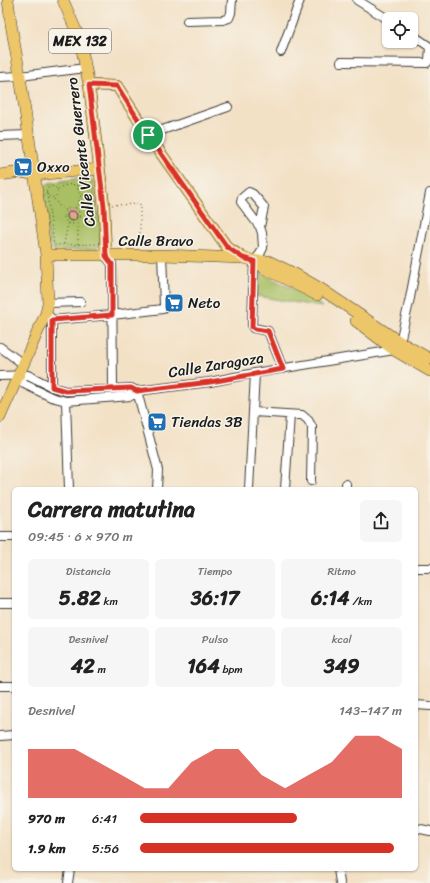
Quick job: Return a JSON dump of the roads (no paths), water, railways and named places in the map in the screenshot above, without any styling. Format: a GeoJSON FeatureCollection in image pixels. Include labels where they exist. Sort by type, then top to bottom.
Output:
{"type":"FeatureCollection","features":[{"type":"Feature","properties":{"kind":"main road"},"geometry":{"type":"LineString","coordinates":[[0,417],[49,312],[46,255],[8,0]]}},
{"type":"Feature","properties":{"kind":"main road","name":"Calle Vicente Guerrero"},"geometry":{"type":"LineString","coordinates":[[63,0],[78,36],[89,85],[104,206],[106,256]]}},
{"type":"Feature","properties":{"kind":"main road"},"geometry":{"type":"LineString","coordinates":[[89,85],[117,86],[148,135],[227,247],[243,258],[255,261],[264,268],[316,295],[397,346],[430,371]]}},
{"type":"Feature","properties":{"kind":"main road"},"geometry":{"type":"LineString","coordinates":[[0,175],[20,172],[34,175],[99,169]]}},
{"type":"Feature","properties":{"kind":"main road","name":"Calle Bravo"},"geometry":{"type":"LineString","coordinates":[[46,255],[162,255],[243,258]]}},
{"type":"Feature","properties":{"kind":"main road"},"geometry":{"type":"LineString","coordinates":[[397,346],[430,359]]}},
{"type":"Feature","properties":{"kind":"street"},"geometry":{"type":"LineString","coordinates":[[187,21],[223,20],[229,18],[232,0]]}},
{"type":"Feature","properties":{"kind":"street"},"geometry":{"type":"LineString","coordinates":[[281,52],[300,0]]}},
{"type":"Feature","properties":{"kind":"street"},"geometry":{"type":"LineString","coordinates":[[357,0],[382,16]]}},
{"type":"Feature","properties":{"kind":"street"},"geometry":{"type":"LineString","coordinates":[[342,62],[427,63],[429,60],[430,47],[418,39]]}},
{"type":"Feature","properties":{"kind":"street"},"geometry":{"type":"LineString","coordinates":[[0,77],[86,68]]}},
{"type":"Feature","properties":{"kind":"street"},"geometry":{"type":"LineString","coordinates":[[148,135],[228,107]]}},
{"type":"Feature","properties":{"kind":"street"},"geometry":{"type":"LineString","coordinates":[[0,136],[28,135]]}},
{"type":"Feature","properties":{"kind":"street"},"geometry":{"type":"LineString","coordinates":[[397,346],[410,298],[430,193]]}},
{"type":"Feature","properties":{"kind":"street"},"geometry":{"type":"LineString","coordinates":[[260,227],[263,248],[255,261],[252,327],[255,329],[268,331],[283,369]]}},
{"type":"Feature","properties":{"kind":"street"},"geometry":{"type":"LineString","coordinates":[[49,312],[112,315],[161,309],[164,307],[162,255]]}},
{"type":"Feature","properties":{"kind":"street"},"geometry":{"type":"LineString","coordinates":[[106,256],[112,264],[113,389]]}},
{"type":"Feature","properties":{"kind":"street"},"geometry":{"type":"LineString","coordinates":[[49,312],[81,302]]}},
{"type":"Feature","properties":{"kind":"street"},"geometry":{"type":"LineString","coordinates":[[49,312],[52,387]]}},
{"type":"Feature","properties":{"kind":"street","name":"Calle Zaragoza"},"geometry":{"type":"LineString","coordinates":[[18,376],[24,384],[51,397],[66,402],[131,396],[137,391],[210,382],[397,346]]}},
{"type":"Feature","properties":{"kind":"street"},"geometry":{"type":"LineString","coordinates":[[0,347],[24,364]]}},
{"type":"Feature","properties":{"kind":"street"},"geometry":{"type":"LineString","coordinates":[[249,487],[255,373]]}},
{"type":"Feature","properties":{"kind":"street","name":"Calle Zaragoza"},"geometry":{"type":"LineString","coordinates":[[0,376],[28,375],[52,387],[66,391],[131,388],[137,391]]}},
{"type":"Feature","properties":{"kind":"street"},"geometry":{"type":"LineString","coordinates":[[137,391],[158,470],[158,487]]}},
{"type":"Feature","properties":{"kind":"street"},"geometry":{"type":"LineString","coordinates":[[66,402],[69,487]]}},
{"type":"Feature","properties":{"kind":"street"},"geometry":{"type":"LineString","coordinates":[[253,412],[302,416],[308,420],[312,427],[311,481]]}},
{"type":"Feature","properties":{"kind":"street"},"geometry":{"type":"LineString","coordinates":[[285,487],[290,415]]}},
{"type":"Feature","properties":{"kind":"street"},"geometry":{"type":"LineString","coordinates":[[0,537],[12,537]]}},
{"type":"Feature","properties":{"kind":"street"},"geometry":{"type":"LineString","coordinates":[[418,568],[430,568]]}},
{"type":"Feature","properties":{"kind":"street"},"geometry":{"type":"LineString","coordinates":[[0,603],[12,603]]}},
{"type":"Feature","properties":{"kind":"street"},"geometry":{"type":"LineString","coordinates":[[0,686],[12,686]]}},
{"type":"Feature","properties":{"kind":"street"},"geometry":{"type":"LineString","coordinates":[[418,705],[430,706]]}},
{"type":"Feature","properties":{"kind":"street"},"geometry":{"type":"LineString","coordinates":[[0,736],[12,736]]}},
{"type":"Feature","properties":{"kind":"street"},"geometry":{"type":"LineString","coordinates":[[418,828],[430,831]]}},
{"type":"Feature","properties":{"kind":"street"},"geometry":{"type":"LineString","coordinates":[[68,883],[70,871]]}},
{"type":"Feature","properties":{"kind":"street"},"geometry":{"type":"LineString","coordinates":[[338,871],[340,883]]}},
{"type":"Feature","properties":{"kind":"place","name":"Oxxo"},"geometry":{"type":"Point","coordinates":[23,167]}},
{"type":"Feature","properties":{"kind":"place","name":"Neto"},"geometry":{"type":"Point","coordinates":[174,303]}},
{"type":"Feature","properties":{"kind":"place","name":"Tiendas 3B"},"geometry":{"type":"Point","coordinates":[157,422]}}]}
